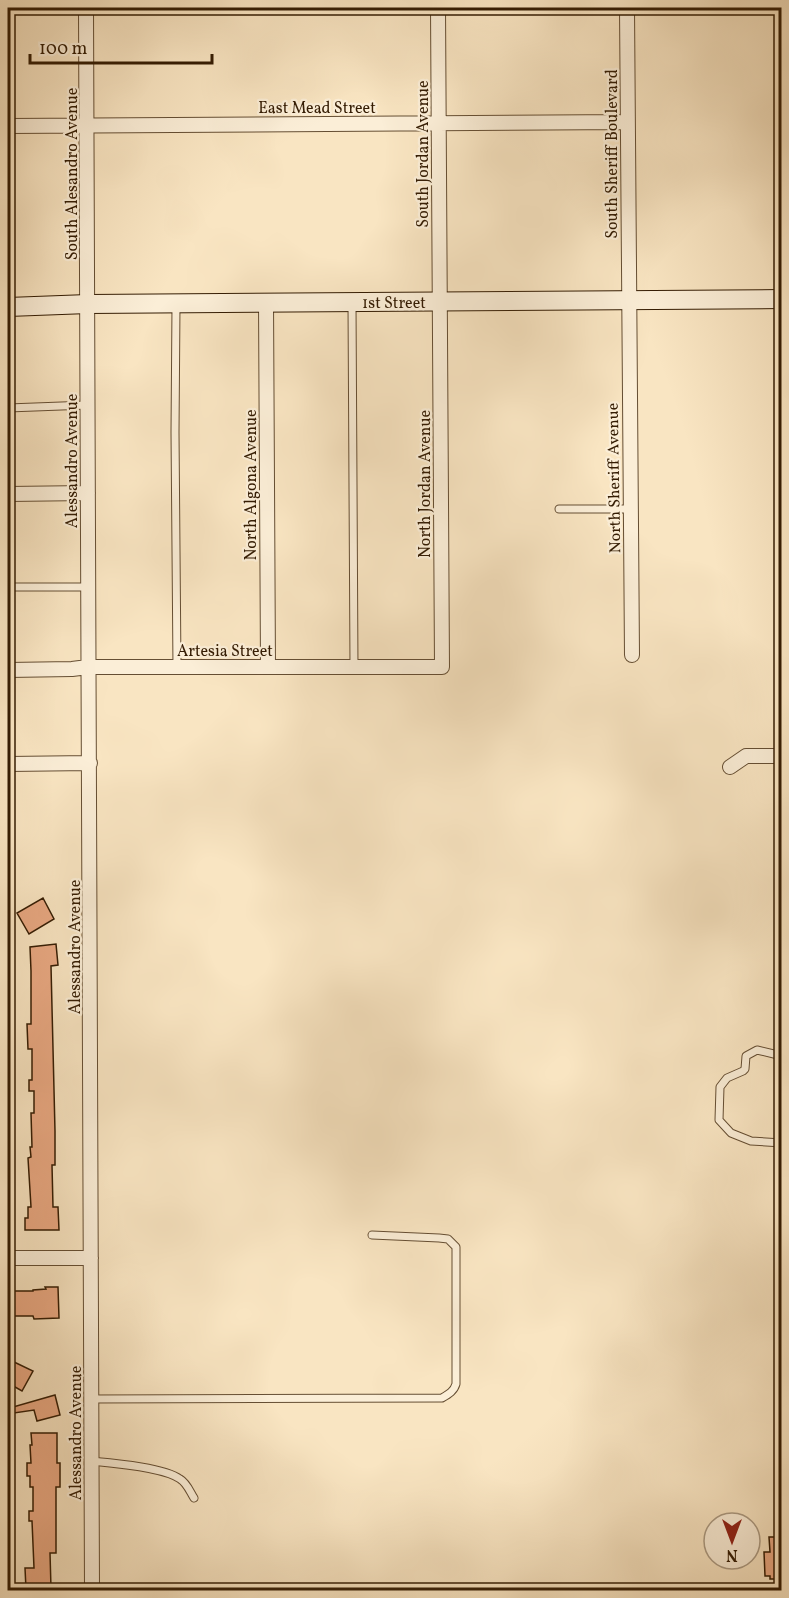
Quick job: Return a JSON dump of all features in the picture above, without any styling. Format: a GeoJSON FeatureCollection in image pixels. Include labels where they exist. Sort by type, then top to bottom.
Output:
{"type":"FeatureCollection","features":[{"type":"Feature","properties":{"kind":"street","name":"South Alesandro Avenue"},"geometry":{"type":"LineString","coordinates":[[86,8],[88,304]]}},
{"type":"Feature","properties":{"kind":"street","name":"South Jordan Avenue"},"geometry":{"type":"LineString","coordinates":[[438,8],[439,301]]}},
{"type":"Feature","properties":{"kind":"street","name":"South Sheriff Boulevard"},"geometry":{"type":"LineString","coordinates":[[627,8],[628,300]]}},
{"type":"Feature","properties":{"kind":"street","name":"East Mead Street"},"geometry":{"type":"LineString","coordinates":[[8,126],[627,122]]}},
{"type":"Feature","properties":{"kind":"street","name":"1st Street"},"geometry":{"type":"LineString","coordinates":[[8,307],[266,302],[782,299]]}},
{"type":"Feature","properties":{"kind":"street","name":"North Sheriff Avenue"},"geometry":{"type":"LineString","coordinates":[[628,300],[632,655]]}},
{"type":"Feature","properties":{"kind":"street","name":"North Jordan Avenue"},"geometry":{"type":"LineString","coordinates":[[439,301],[442,667]]}},
{"type":"Feature","properties":{"kind":"street","name":"North Algona Avenue"},"geometry":{"type":"LineString","coordinates":[[266,302],[268,667]]}},
{"type":"Feature","properties":{"kind":"street","name":"Alessandro Avenue"},"geometry":{"type":"LineString","coordinates":[[88,304],[92,1590]]}},
{"type":"Feature","properties":{"kind":"street"},"geometry":{"type":"LineString","coordinates":[[8,494],[88,494]]}},
{"type":"Feature","properties":{"kind":"street","name":"Artesia Street"},"geometry":{"type":"LineString","coordinates":[[8,670],[88,667],[442,667]]}},
{"type":"Feature","properties":{"kind":"street"},"geometry":{"type":"LineString","coordinates":[[730,766],[746,756],[782,756]]}},
{"type":"Feature","properties":{"kind":"street"},"geometry":{"type":"LineString","coordinates":[[8,764],[90,763]]}},
{"type":"Feature","properties":{"kind":"street"},"geometry":{"type":"LineString","coordinates":[[8,1258],[91,1258]]}},
{"type":"Feature","properties":{"kind":"lane"},"geometry":{"type":"LineString","coordinates":[[352,302],[354,667]]}},
{"type":"Feature","properties":{"kind":"lane"},"geometry":{"type":"LineString","coordinates":[[176,303],[177,667]]}},
{"type":"Feature","properties":{"kind":"lane"},"geometry":{"type":"LineString","coordinates":[[8,408],[88,405]]}},
{"type":"Feature","properties":{"kind":"lane"},"geometry":{"type":"LineString","coordinates":[[559,509],[630,508]]}},
{"type":"Feature","properties":{"kind":"lane"},"geometry":{"type":"LineString","coordinates":[[8,586],[88,587]]}},
{"type":"Feature","properties":{"kind":"lane"},"geometry":{"type":"LineString","coordinates":[[782,1056],[757,1050],[746,1056],[745,1068],[727,1078],[720,1087],[719,1120],[731,1133],[751,1141],[782,1143]]}},
{"type":"Feature","properties":{"kind":"lane"},"geometry":{"type":"LineString","coordinates":[[91,1399],[442,1398],[450,1394],[456,1384],[456,1247],[448,1239],[372,1235]]}},
{"type":"Feature","properties":{"kind":"lane"},"geometry":{"type":"LineString","coordinates":[[92,1461],[126,1464],[175,1476],[183,1480],[194,1498]]}},
{"type":"Feature","properties":{"kind":"building"},"geometry":{"type":"Polygon","coordinates":[[[43,898],[54,919],[29,934],[17,913],[43,898]]]}},
{"type":"Feature","properties":{"kind":"building"},"geometry":{"type":"Polygon","coordinates":[[[56,944],[58,965],[51,966],[55,1131],[55,1165],[52,1165],[53,1207],[58,1207],[59,1230],[25,1230],[25,1218],[28,1218],[28,1207],[31,1207],[28,1158],[31,1157],[30,1147],[32,1147],[31,1113],[34,1113],[34,1091],[29,1091],[29,1080],[32,1080],[32,1049],[28,1049],[27,1024],[31,1024],[30,947],[56,944]]]}},
{"type":"Feature","properties":{"kind":"building"},"geometry":{"type":"Polygon","coordinates":[[[45,1287],[58,1287],[59,1318],[34,1319],[33,1316],[8,1316],[8,1294],[11,1294],[11,1291],[33,1291],[46,1289],[45,1287]]]}},
{"type":"Feature","properties":{"kind":"building"},"geometry":{"type":"Polygon","coordinates":[[[12,1361],[33,1371],[22,1391],[8,1383],[8,1369],[12,1361]]]}},
{"type":"Feature","properties":{"kind":"building"},"geometry":{"type":"Polygon","coordinates":[[[55,1395],[60,1415],[37,1421],[34,1410],[14,1413],[13,1407],[55,1395]]]}},
{"type":"Feature","properties":{"kind":"building"},"geometry":{"type":"Polygon","coordinates":[[[31,1433],[57,1433],[60,1487],[56,1487],[56,1553],[50,1553],[51,1588],[26,1589],[25,1568],[34,1568],[32,1521],[29,1521],[29,1511],[33,1511],[33,1487],[30,1487],[30,1476],[27,1476],[27,1463],[31,1463],[31,1433]]]}},
{"type":"Feature","properties":{"kind":"building"},"geometry":{"type":"Polygon","coordinates":[[[769,1537],[782,1537],[782,1579],[770,1579],[770,1576],[765,1576],[764,1552],[770,1552],[769,1537]]]}}]}
